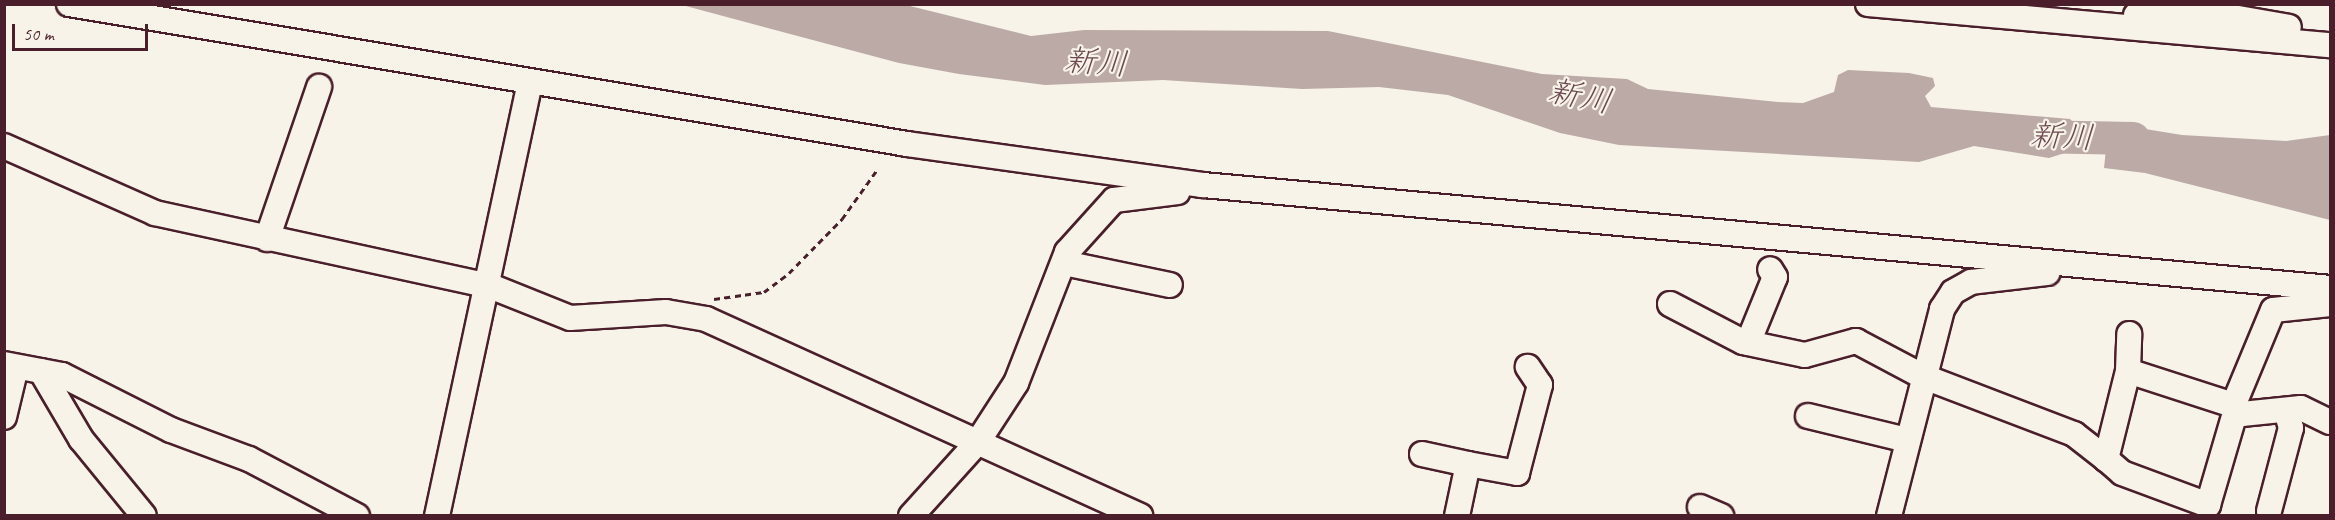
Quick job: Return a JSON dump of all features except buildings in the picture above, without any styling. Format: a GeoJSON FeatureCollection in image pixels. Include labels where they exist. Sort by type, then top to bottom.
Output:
{"type":"FeatureCollection","features":[{"type":"Feature","properties":{"kind":"street"},"geometry":{"type":"LineString","coordinates":[[69,4],[907,144],[1203,185],[2331,288]]}},
{"type":"Feature","properties":{"kind":"street"},"geometry":{"type":"LineString","coordinates":[[1868,4],[2323,39]]}},
{"type":"Feature","properties":{"kind":"street"},"geometry":{"type":"LineString","coordinates":[[2048,4],[2112,16],[2204,8],[2323,39]]}},
{"type":"Feature","properties":{"kind":"street"},"geometry":{"type":"LineString","coordinates":[[437,516],[490,286],[530,82]]}},
{"type":"Feature","properties":{"kind":"street"},"geometry":{"type":"LineString","coordinates":[[267,239],[319,87]]}},
{"type":"Feature","properties":{"kind":"street"},"geometry":{"type":"LineString","coordinates":[[4,146],[145,210],[267,239],[490,286],[570,318],[666,312],[706,319],[1131,514]]}},
{"type":"Feature","properties":{"kind":"street"},"geometry":{"type":"LineString","coordinates":[[911,516],[977,443],[1016,382],[1064,263],[1114,200],[1203,185]]}},
{"type":"Feature","properties":{"kind":"street"},"geometry":{"type":"LineString","coordinates":[[1064,263],[1170,285]]}},
{"type":"Feature","properties":{"kind":"street"},"geometry":{"type":"LineString","coordinates":[[1889,516],[1922,376],[1942,309],[1953,291],[1971,282],[2064,271],[2071,265]]}},
{"type":"Feature","properties":{"kind":"street"},"geometry":{"type":"LineString","coordinates":[[1748,343],[1775,277],[1770,269]]}},
{"type":"Feature","properties":{"kind":"street"},"geometry":{"type":"LineString","coordinates":[[1670,304],[1748,343],[1805,355],[1856,341],[1922,376],[2074,434],[2122,474],[2208,505],[2234,407],[2273,310],[2331,304]]}},
{"type":"Feature","properties":{"kind":"street"},"geometry":{"type":"LineString","coordinates":[[2106,459],[2128,371],[2129,334]]}},
{"type":"Feature","properties":{"kind":"street"},"geometry":{"type":"LineString","coordinates":[[4,417],[10,366],[62,375],[171,430],[249,459],[357,516]]}},
{"type":"Feature","properties":{"kind":"street"},"geometry":{"type":"LineString","coordinates":[[1422,454],[1517,473],[1540,385],[1528,367]]}},
{"type":"Feature","properties":{"kind":"street"},"geometry":{"type":"LineString","coordinates":[[41,371],[81,439],[144,516]]}},
{"type":"Feature","properties":{"kind":"street"},"geometry":{"type":"LineString","coordinates":[[2128,371],[2234,407],[2242,414],[2301,408],[2331,422]]}},
{"type":"Feature","properties":{"kind":"street"},"geometry":{"type":"LineString","coordinates":[[2269,512],[2291,428],[2286,411]]}},
{"type":"Feature","properties":{"kind":"street"},"geometry":{"type":"LineString","coordinates":[[1808,416],[1907,440]]}},
{"type":"Feature","properties":{"kind":"street"},"geometry":{"type":"LineString","coordinates":[[1457,516],[1468,464]]}},
{"type":"Feature","properties":{"kind":"path"},"geometry":{"type":"LineString","coordinates":[[710,300],[764,292],[789,273],[842,219],[877,170]]}},
{"type":"Feature","properties":{"kind":"water"},"geometry":{"type":"Polygon","coordinates":[[[682,5],[906,5],[1031,36],[1084,30],[1328,31],[1542,74],[1627,79],[1648,89],[1778,102],[1803,103],[1834,92],[1838,75],[1848,70],[1909,73],[1933,78],[1935,86],[1925,96],[1931,107],[2070,119],[2075,124],[2071,151],[2049,158],[1974,146],[1919,162],[1619,145],[1560,133],[1448,95],[1379,87],[1302,89],[1163,80],[1045,85],[959,74],[899,63],[682,5]]]}},
{"type":"Feature","properties":{"kind":"water"},"geometry":{"type":"Polygon","coordinates":[[[2108,123],[2182,135],[2286,141],[2330,135],[2330,220],[2145,173],[2104,168],[2106,149],[2087,146],[2089,131],[2106,133],[2108,123]]]}},
{"type":"Feature","properties":{"kind":"waterway","name":"新川"},"geometry":{"type":"LineString","coordinates":[[2029,136],[2133,138]]}}]}
